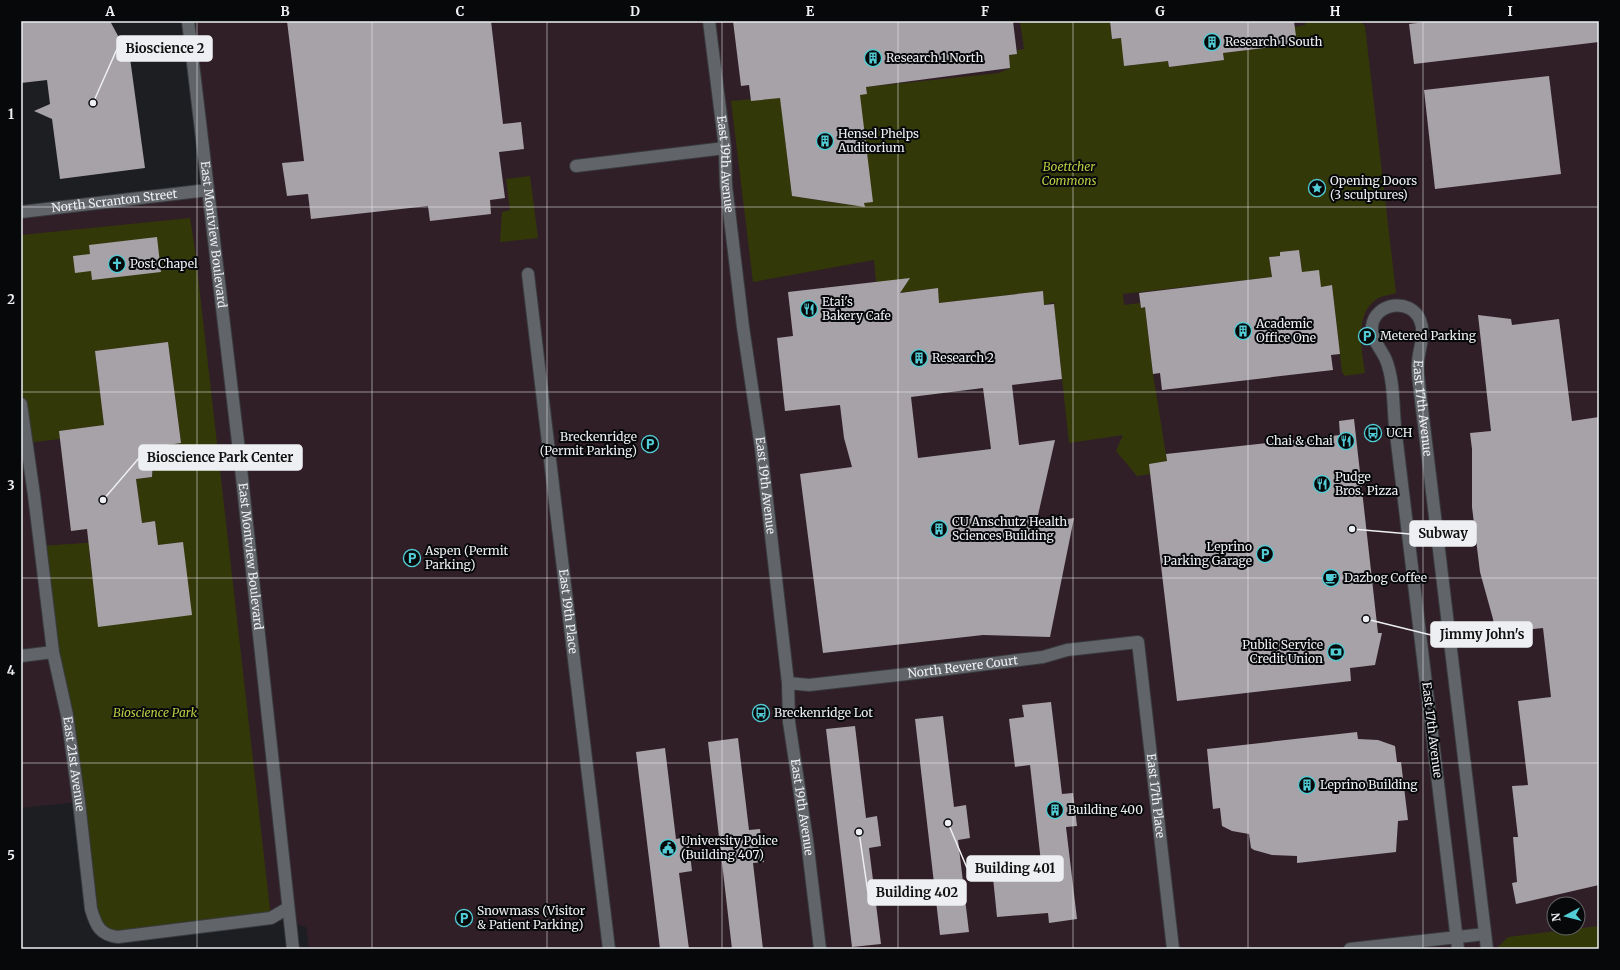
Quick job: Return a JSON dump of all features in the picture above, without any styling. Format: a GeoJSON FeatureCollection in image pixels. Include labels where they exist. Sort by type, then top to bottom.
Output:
{"type":"FeatureCollection","features":[{"type":"Feature","properties":{"kind":"street","name":"East Montview Boulevard"},"geometry":{"type":"LineString","coordinates":[[188,21],[240,459],[293,949]]}},
{"type":"Feature","properties":{"kind":"street","name":"East 19th Avenue"},"geometry":{"type":"LineString","coordinates":[[709,21],[725,148],[726,184],[741,311],[761,448],[788,683],[789,722],[807,840],[820,949]]}},
{"type":"Feature","properties":{"kind":"street"},"geometry":{"type":"LineString","coordinates":[[576,166],[725,148]]}},
{"type":"Feature","properties":{"kind":"street","name":"North Scranton Street"},"geometry":{"type":"LineString","coordinates":[[21,212],[208,190]]}},
{"type":"Feature","properties":{"kind":"street","name":"East 19th Place"},"geometry":{"type":"LineString","coordinates":[[528,274],[609,949]]}},
{"type":"Feature","properties":{"kind":"street","name":"East 17th Avenue"},"geometry":{"type":"LineString","coordinates":[[1458,943],[1390,375],[1386,360],[1374,338],[1372,329],[1374,319],[1380,312],[1396,305],[1405,306],[1412,309],[1417,315],[1422,328],[1422,339],[1418,363],[1420,392],[1487,949]]}},
{"type":"Feature","properties":{"kind":"street","name":"East 21st Avenue"},"geometry":{"type":"LineString","coordinates":[[21,404],[34,495],[53,652],[67,715],[79,802],[91,909],[97,926],[102,932],[110,936],[118,937],[271,918],[288,908]]}},
{"type":"Feature","properties":{"kind":"street","name":"North Revere Court"},"geometry":{"type":"LineString","coordinates":[[788,683],[809,685],[900,675],[1043,657],[1067,650],[1138,642]]}},
{"type":"Feature","properties":{"kind":"street","name":"East 17th Place"},"geometry":{"type":"LineString","coordinates":[[1138,642],[1173,949]]}},
{"type":"Feature","properties":{"kind":"street"},"geometry":{"type":"LineString","coordinates":[[21,656],[53,652]]}},
{"type":"Feature","properties":{"kind":"street"},"geometry":{"type":"LineString","coordinates":[[1350,949],[1458,943],[1485,934]]}},
{"type":"Feature","properties":{"kind":"shaded area"},"geometry":{"type":"Polygon","coordinates":[[[188,21],[1599,21],[1599,949],[309,949],[306,927],[271,918],[79,802],[21,808],[21,212],[208,190],[188,21]]]}},
{"type":"Feature","properties":{"kind":"green space","name":"Boettcher Commons"},"geometry":{"type":"Polygon","coordinates":[[[1020,21],[1110,21],[1112,39],[1126,38],[1128,54],[1123,54],[1124,66],[1168,61],[1169,67],[1224,60],[1223,53],[1296,44],[1294,27],[1305,25],[1305,21],[1360,21],[1365,26],[1396,293],[1378,298],[1367,309],[1361,336],[1365,373],[1345,376],[1342,372],[1332,285],[1321,287],[1302,272],[1299,250],[1280,252],[1280,256],[1269,257],[1272,277],[1123,294],[1124,305],[1140,303],[1141,308],[1145,307],[1153,374],[1167,461],[1150,464],[1151,474],[1137,476],[1116,451],[1123,435],[1069,443],[1055,302],[1044,305],[1043,291],[939,303],[938,288],[888,294],[887,281],[876,282],[874,260],[753,282],[731,101],[809,94],[828,117],[783,122],[792,196],[850,205],[853,96],[867,94],[866,87],[999,73],[1010,68],[1009,55],[1017,54],[1017,50],[1024,49],[1020,21]]]}},
{"type":"Feature","properties":{"kind":"green space"},"geometry":{"type":"Polygon","coordinates":[[[530,176],[538,238],[500,242],[502,212],[510,210],[506,179],[530,176]]]}},
{"type":"Feature","properties":{"kind":"green space","name":"Bioscience Park"},"geometry":{"type":"Polygon","coordinates":[[[190,218],[195,250],[271,918],[118,937],[102,932],[91,909],[40,546],[100,542],[89,552],[99,626],[183,542],[158,545],[155,521],[142,523],[136,479],[152,477],[154,462],[153,447],[181,443],[168,342],[95,351],[104,425],[59,431],[60,439],[26,443],[21,401],[21,235],[190,218]]]}},
{"type":"Feature","properties":{"kind":"green space"},"geometry":{"type":"Polygon","coordinates":[[[1599,926],[1599,949],[1496,949],[1508,937],[1546,932],[1546,936],[1586,936],[1586,928],[1599,926]]]}},
{"type":"Feature","properties":{"kind":"building"},"geometry":{"type":"Polygon","coordinates":[[[21,21],[110,21],[130,58],[145,168],[60,179],[52,119],[34,111],[50,104],[47,80],[21,83],[21,21]]]}},
{"type":"Feature","properties":{"kind":"building"},"geometry":{"type":"Polygon","coordinates":[[[287,21],[491,21],[503,124],[521,122],[524,149],[499,152],[505,198],[490,200],[491,214],[430,221],[428,206],[311,219],[308,194],[287,196],[282,163],[304,161],[287,21]]]}},
{"type":"Feature","properties":{"kind":"building","name":"Research 1 North"},"geometry":{"type":"Polygon","coordinates":[[[733,21],[1013,21],[1017,54],[1009,55],[1010,68],[866,87],[867,94],[860,95],[873,202],[864,203],[865,207],[792,196],[780,98],[751,101],[749,85],[741,86],[733,21]]]}},
{"type":"Feature","properties":{"kind":"building","name":"Research 1 South"},"geometry":{"type":"Polygon","coordinates":[[[1110,21],[1294,21],[1297,44],[1223,53],[1224,60],[1169,67],[1168,61],[1124,66],[1121,38],[1112,39],[1110,21]]]}},
{"type":"Feature","properties":{"kind":"building"},"geometry":{"type":"Polygon","coordinates":[[[1425,21],[1599,21],[1599,42],[1414,64],[1409,24],[1425,21]]]}},
{"type":"Feature","properties":{"kind":"building"},"geometry":{"type":"Polygon","coordinates":[[[1549,76],[1561,174],[1435,189],[1424,90],[1549,76]]]}},
{"type":"Feature","properties":{"kind":"building","name":"Post Chapel"},"geometry":{"type":"Polygon","coordinates":[[[157,237],[161,272],[92,280],[91,271],[75,273],[73,256],[90,254],[89,245],[157,237]]]}},
{"type":"Feature","properties":{"kind":"building","name":"Academic Office One"},"geometry":{"type":"Polygon","coordinates":[[[1299,250],[1302,272],[1319,270],[1321,287],[1332,285],[1340,354],[1331,355],[1333,370],[1162,390],[1160,373],[1153,374],[1145,307],[1141,308],[1139,293],[1272,277],[1269,257],[1280,256],[1280,252],[1299,250]]]}},
{"type":"Feature","properties":{"kind":"building"},"geometry":{"type":"Polygon","coordinates":[[[910,278],[900,293],[938,288],[939,303],[1043,291],[1044,305],[1054,304],[1062,379],[1012,385],[1019,445],[1055,440],[1036,524],[1074,518],[1050,637],[983,635],[823,653],[800,474],[852,467],[844,438],[840,405],[785,411],[777,338],[793,336],[788,292],[910,278]],[[983,388],[911,397],[918,458],[991,449],[983,388]]]}},
{"type":"Feature","properties":{"kind":"building"},"geometry":{"type":"Polygon","coordinates":[[[1478,315],[1511,319],[1512,325],[1559,319],[1572,421],[1599,417],[1599,885],[1516,904],[1512,883],[1517,882],[1513,837],[1518,837],[1512,786],[1528,785],[1518,701],[1551,697],[1543,628],[1495,633],[1493,619],[1480,572],[1472,507],[1472,449],[1470,433],[1491,431],[1478,315]]]}},
{"type":"Feature","properties":{"kind":"building"},"geometry":{"type":"Polygon","coordinates":[[[168,342],[181,443],[154,447],[152,477],[136,479],[142,523],[155,521],[158,545],[183,542],[192,615],[98,627],[87,529],[71,531],[59,431],[104,425],[95,351],[168,342]]]}},
{"type":"Feature","properties":{"kind":"building","name":"Leprino Parking Garage"},"geometry":{"type":"Polygon","coordinates":[[[1354,419],[1378,633],[1382,633],[1375,665],[1350,668],[1351,681],[1177,701],[1149,464],[1167,461],[1166,454],[1340,435],[1339,421],[1354,419]]]}},
{"type":"Feature","properties":{"kind":"building","name":"Building 400"},"geometry":{"type":"Polygon","coordinates":[[[1051,702],[1062,794],[1073,793],[1077,826],[1066,827],[1077,919],[1049,923],[1048,913],[997,917],[992,868],[1041,862],[1030,765],[1015,767],[1009,719],[1024,717],[1022,705],[1051,702]]]}},
{"type":"Feature","properties":{"kind":"building"},"geometry":{"type":"Polygon","coordinates":[[[943,716],[954,807],[966,805],[970,838],[958,840],[969,932],[940,935],[915,719],[943,716]]]}},
{"type":"Feature","properties":{"kind":"building"},"geometry":{"type":"Polygon","coordinates":[[[855,726],[866,818],[877,816],[881,846],[869,848],[881,944],[852,947],[826,729],[855,726]]]}},
{"type":"Feature","properties":{"kind":"building","name":"Leprino Building"},"geometry":{"type":"Polygon","coordinates":[[[1357,732],[1358,739],[1378,740],[1395,746],[1397,762],[1401,762],[1408,820],[1398,821],[1396,852],[1297,863],[1297,856],[1272,855],[1254,850],[1251,848],[1249,834],[1232,831],[1222,826],[1220,808],[1213,809],[1207,749],[1357,732]]]}},
{"type":"Feature","properties":{"kind":"building"},"geometry":{"type":"Polygon","coordinates":[[[738,738],[749,830],[760,829],[764,862],[753,863],[763,949],[732,949],[708,742],[738,738]]]}},
{"type":"Feature","properties":{"kind":"building","name":"University Police (Building 407)"},"geometry":{"type":"Polygon","coordinates":[[[665,748],[676,839],[688,837],[692,871],[679,873],[689,949],[660,949],[636,752],[665,748]]]}},
{"type":"Feature","properties":{"kind":"place","name":"Research 1 South"},"geometry":{"type":"Point","coordinates":[1212,42]}},
{"type":"Feature","properties":{"kind":"place","name":"Research 1 North"},"geometry":{"type":"Point","coordinates":[873,58]}},
{"type":"Feature","properties":{"kind":"place","name":"Bioscience 2"},"geometry":{"type":"Point","coordinates":[93,103]}},
{"type":"Feature","properties":{"kind":"place","name":"Hensel Phelps Auditorium"},"geometry":{"type":"Point","coordinates":[825,141]}},
{"type":"Feature","properties":{"kind":"place","name":"Opening Doors (3 sculptures)"},"geometry":{"type":"Point","coordinates":[1317,188]}},
{"type":"Feature","properties":{"kind":"place","name":"Post Chapel"},"geometry":{"type":"Point","coordinates":[117,264]}},
{"type":"Feature","properties":{"kind":"place","name":"Etai's Bakery Cafe"},"geometry":{"type":"Point","coordinates":[809,309]}},
{"type":"Feature","properties":{"kind":"place","name":"Academic Office One"},"geometry":{"type":"Point","coordinates":[1243,331]}},
{"type":"Feature","properties":{"kind":"place","name":"Metered Parking"},"geometry":{"type":"Point","coordinates":[1367,336]}},
{"type":"Feature","properties":{"kind":"place","name":"Research 2"},"geometry":{"type":"Point","coordinates":[919,358]}},
{"type":"Feature","properties":{"kind":"place","name":"UCH"},"geometry":{"type":"Point","coordinates":[1373,433]}},
{"type":"Feature","properties":{"kind":"place","name":"Chai & Chai"},"geometry":{"type":"Point","coordinates":[1346,441]}},
{"type":"Feature","properties":{"kind":"place","name":"Breckenridge (Permit Parking)"},"geometry":{"type":"Point","coordinates":[650,444]}},
{"type":"Feature","properties":{"kind":"place","name":"Pudge Bros. Pizza"},"geometry":{"type":"Point","coordinates":[1322,484]}},
{"type":"Feature","properties":{"kind":"place","name":"Bioscience Park Center"},"geometry":{"type":"Point","coordinates":[103,500]}},
{"type":"Feature","properties":{"kind":"place","name":"CU Anschutz Health Sciences Building"},"geometry":{"type":"Point","coordinates":[939,529]}},
{"type":"Feature","properties":{"kind":"place","name":"Subway"},"geometry":{"type":"Point","coordinates":[1352,529]}},
{"type":"Feature","properties":{"kind":"place","name":"Leprino Parking Garage"},"geometry":{"type":"Point","coordinates":[1265,554]}},
{"type":"Feature","properties":{"kind":"place","name":"Aspen (Permit Parking)"},"geometry":{"type":"Point","coordinates":[412,558]}},
{"type":"Feature","properties":{"kind":"place","name":"Dazbog Coffee"},"geometry":{"type":"Point","coordinates":[1331,578]}},
{"type":"Feature","properties":{"kind":"place","name":"Jimmy John's"},"geometry":{"type":"Point","coordinates":[1366,619]}},
{"type":"Feature","properties":{"kind":"place","name":"Public Service Credit Union"},"geometry":{"type":"Point","coordinates":[1336,652]}},
{"type":"Feature","properties":{"kind":"place","name":"Breckenridge Lot"},"geometry":{"type":"Point","coordinates":[761,713]}},
{"type":"Feature","properties":{"kind":"place","name":"Leprino Building"},"geometry":{"type":"Point","coordinates":[1307,785]}},
{"type":"Feature","properties":{"kind":"place","name":"Building 400"},"geometry":{"type":"Point","coordinates":[1055,810]}},
{"type":"Feature","properties":{"kind":"place","name":"Building 401"},"geometry":{"type":"Point","coordinates":[948,823]}},
{"type":"Feature","properties":{"kind":"place","name":"Building 402"},"geometry":{"type":"Point","coordinates":[859,832]}},
{"type":"Feature","properties":{"kind":"place","name":"University Police (Building 407)"},"geometry":{"type":"Point","coordinates":[668,848]}},
{"type":"Feature","properties":{"kind":"place","name":"Snowmass (Visitor & Patient Parking)"},"geometry":{"type":"Point","coordinates":[464,918]}}]}
